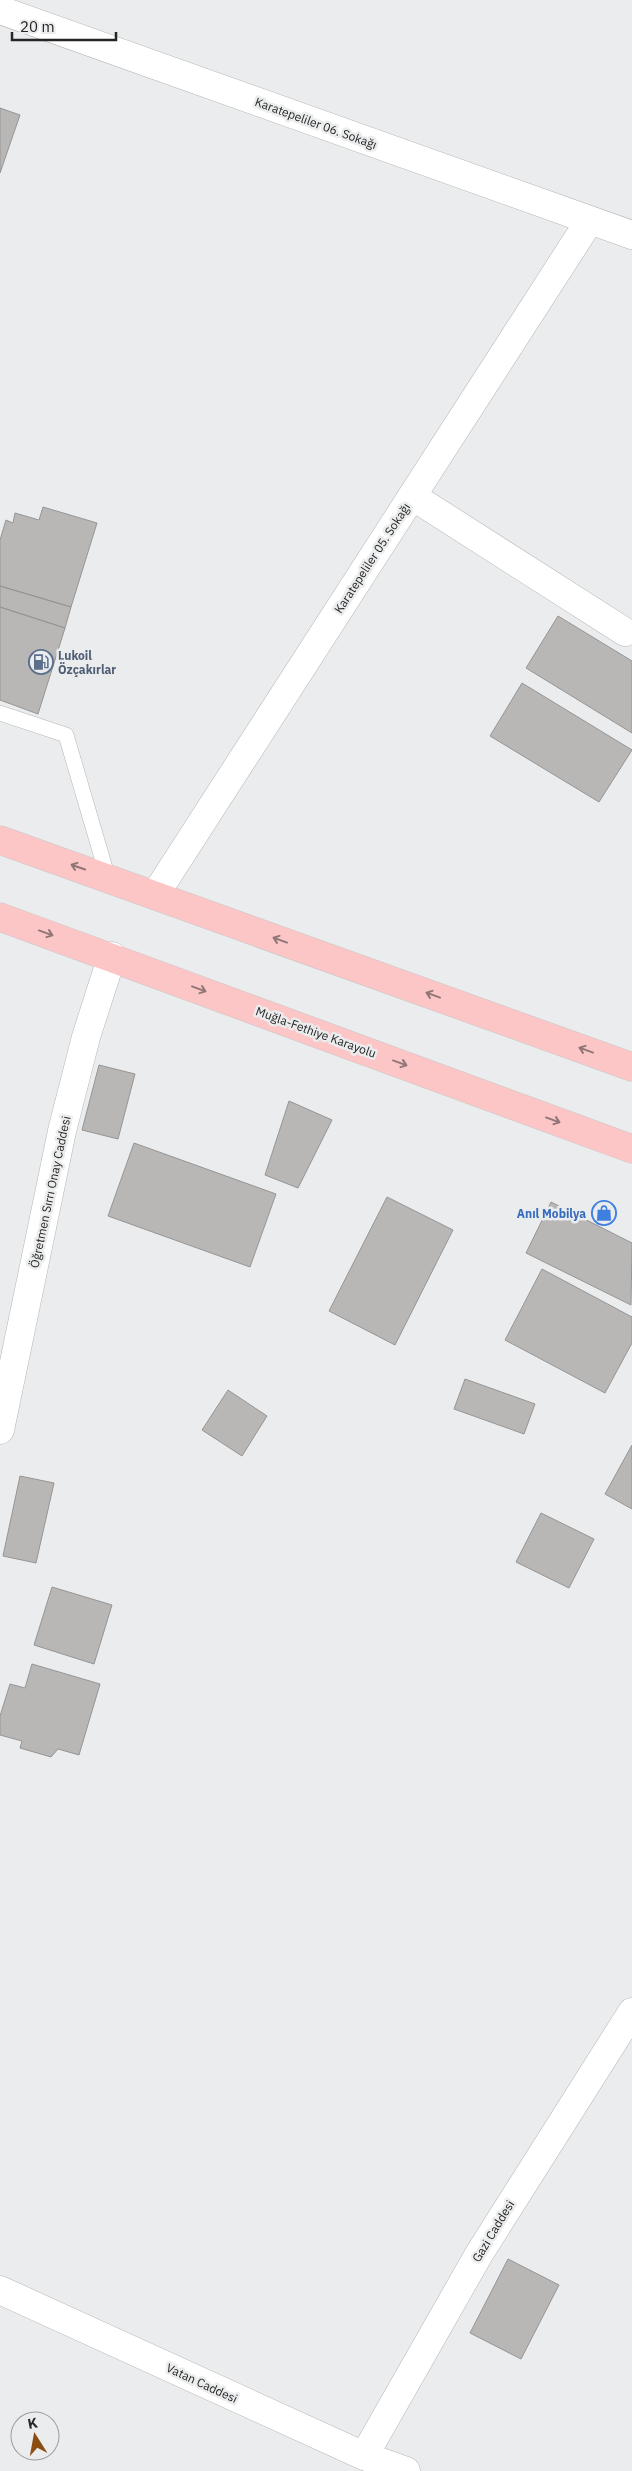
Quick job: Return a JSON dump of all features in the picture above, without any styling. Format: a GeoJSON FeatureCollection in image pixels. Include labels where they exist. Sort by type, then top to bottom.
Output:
{"type":"FeatureCollection","features":[{"type":"Feature","properties":{"kind":"highway"},"geometry":{"type":"LineString","coordinates":[[0,840],[155,894],[632,1067]]}},
{"type":"Feature","properties":{"kind":"highway","name":"Muğla-Fethiye Karayolu"},"geometry":{"type":"LineString","coordinates":[[0,917],[112,956],[632,1149]]}},
{"type":"Feature","properties":{"kind":"street","name":"Karatepeliler 06. Sokağı"},"geometry":{"type":"LineString","coordinates":[[0,10],[632,235]]}},
{"type":"Feature","properties":{"kind":"street","name":"Karatepeliler 05. Sokağı"},"geometry":{"type":"LineString","coordinates":[[155,894],[590,220]]}},
{"type":"Feature","properties":{"kind":"street"},"geometry":{"type":"LineString","coordinates":[[412,496],[625,632]]}},
{"type":"Feature","properties":{"kind":"street","name":"Öğretmen Sırrı Onay Caddesi"},"geometry":{"type":"LineString","coordinates":[[0,1430],[62,1132],[86,1037],[112,956]]}},
{"type":"Feature","properties":{"kind":"street","name":"Gazi Caddesi"},"geometry":{"type":"LineString","coordinates":[[364,2456],[479,2254],[632,2012]]}},
{"type":"Feature","properties":{"kind":"street","name":"Vatan Caddesi"},"geometry":{"type":"LineString","coordinates":[[0,2290],[364,2456],[406,2471]]}},
{"type":"Feature","properties":{"kind":"lane"},"geometry":{"type":"LineString","coordinates":[[0,713],[66,735],[108,878]]}},
{"type":"Feature","properties":{"kind":"building"},"geometry":{"type":"Polygon","coordinates":[[[0,108],[20,115],[0,173],[0,108]]]}},
{"type":"Feature","properties":{"kind":"building"},"geometry":{"type":"Polygon","coordinates":[[[43,507],[97,523],[71,607],[0,586],[0,540],[6,520],[13,523],[15,513],[39,520],[43,507]]]}},
{"type":"Feature","properties":{"kind":"building"},"geometry":{"type":"Polygon","coordinates":[[[0,586],[71,607],[65,628],[0,607],[0,586]]]}},
{"type":"Feature","properties":{"kind":"building"},"geometry":{"type":"Polygon","coordinates":[[[0,607],[65,628],[38,714],[0,700],[0,607]]]}},
{"type":"Feature","properties":{"kind":"building"},"geometry":{"type":"Polygon","coordinates":[[[558,616],[632,661],[632,733],[526,668],[558,616]]]}},
{"type":"Feature","properties":{"kind":"building"},"geometry":{"type":"Polygon","coordinates":[[[522,683],[632,750],[599,802],[490,736],[522,683]]]}},
{"type":"Feature","properties":{"kind":"building"},"geometry":{"type":"Polygon","coordinates":[[[99,1065],[135,1074],[118,1139],[82,1130],[99,1065]]]}},
{"type":"Feature","properties":{"kind":"building"},"geometry":{"type":"Polygon","coordinates":[[[289,1101],[332,1120],[298,1188],[265,1175],[289,1101]]]}},
{"type":"Feature","properties":{"kind":"building"},"geometry":{"type":"Polygon","coordinates":[[[134,1143],[276,1194],[250,1267],[108,1216],[134,1143]]]}},
{"type":"Feature","properties":{"kind":"building"},"geometry":{"type":"Polygon","coordinates":[[[387,1197],[453,1230],[395,1345],[329,1311],[387,1197]]]}},
{"type":"Feature","properties":{"kind":"building"},"geometry":{"type":"Polygon","coordinates":[[[551,1202],[632,1243],[631,1305],[526,1253],[551,1202]]]}},
{"type":"Feature","properties":{"kind":"building"},"geometry":{"type":"Polygon","coordinates":[[[542,1269],[632,1317],[632,1343],[605,1393],[505,1340],[542,1269]]]}},
{"type":"Feature","properties":{"kind":"building"},"geometry":{"type":"Polygon","coordinates":[[[465,1379],[535,1404],[524,1434],[454,1409],[465,1379]]]}},
{"type":"Feature","properties":{"kind":"building"},"geometry":{"type":"Polygon","coordinates":[[[228,1390],[267,1416],[242,1456],[202,1430],[228,1390]]]}},
{"type":"Feature","properties":{"kind":"building"},"geometry":{"type":"Polygon","coordinates":[[[632,1445],[632,1509],[605,1494],[632,1445]]]}},
{"type":"Feature","properties":{"kind":"building"},"geometry":{"type":"Polygon","coordinates":[[[20,1476],[54,1483],[36,1563],[3,1556],[20,1476]]]}},
{"type":"Feature","properties":{"kind":"building"},"geometry":{"type":"Polygon","coordinates":[[[541,1513],[594,1539],[569,1588],[516,1562],[541,1513]]]}},
{"type":"Feature","properties":{"kind":"building"},"geometry":{"type":"Polygon","coordinates":[[[52,1587],[112,1605],[94,1664],[34,1645],[52,1587]]]}},
{"type":"Feature","properties":{"kind":"building"},"geometry":{"type":"Polygon","coordinates":[[[32,1664],[100,1684],[79,1755],[58,1749],[51,1757],[20,1748],[22,1741],[0,1735],[0,1716],[10,1684],[25,1688],[32,1664]]]}},
{"type":"Feature","properties":{"kind":"building"},"geometry":{"type":"Polygon","coordinates":[[[508,2259],[559,2285],[521,2359],[470,2333],[508,2259]]]}},
{"type":"Feature","properties":{"kind":"place","name":"Lukoil Özçakırlar"},"geometry":{"type":"Point","coordinates":[41,662]}},
{"type":"Feature","properties":{"kind":"place","name":"Anıl Mobilya"},"geometry":{"type":"Point","coordinates":[604,1213]}}]}
